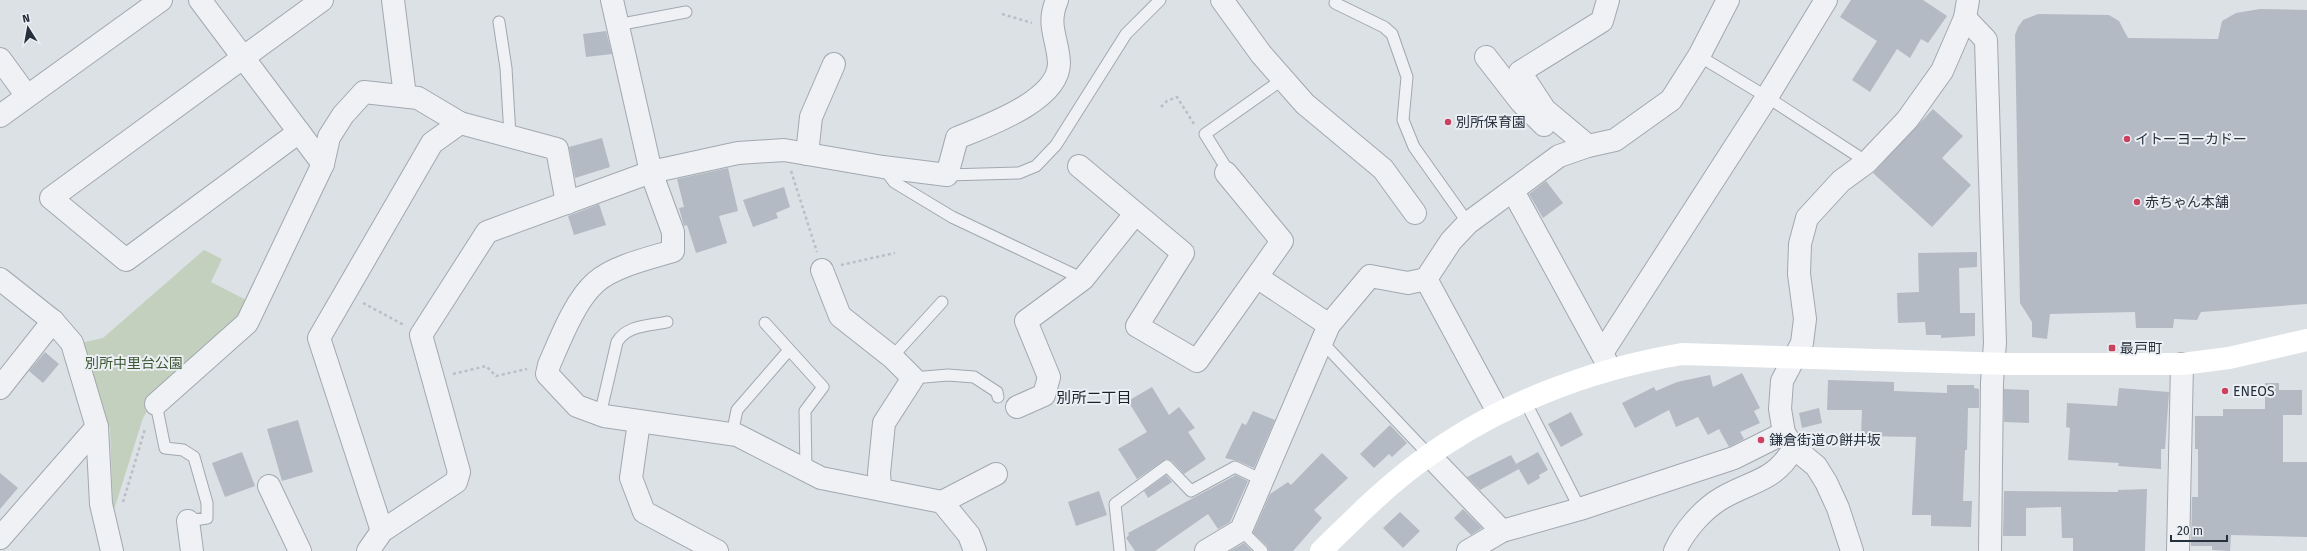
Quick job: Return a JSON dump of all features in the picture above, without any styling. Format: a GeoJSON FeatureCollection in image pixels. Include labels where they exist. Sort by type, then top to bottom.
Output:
{"type":"FeatureCollection","features":[{"type":"Feature","properties":{"kind":"street"},"geometry":{"type":"LineString","coordinates":[[0,116],[161,0]]}},
{"type":"Feature","properties":{"kind":"street"},"geometry":{"type":"LineString","coordinates":[[200,0],[323,164]]}},
{"type":"Feature","properties":{"kind":"street"},"geometry":{"type":"LineString","coordinates":[[299,132],[126,260],[51,198],[322,0]]}},
{"type":"Feature","properties":{"kind":"street"},"geometry":{"type":"LineString","coordinates":[[393,0],[405,96]]}},
{"type":"Feature","properties":{"kind":"street"},"geometry":{"type":"LineString","coordinates":[[612,0],[651,172],[673,232],[673,251],[628,264],[596,282],[574,312],[549,365],[547,374],[577,406],[600,415],[639,422],[732,434],[822,478],[880,488],[942,502],[969,535],[975,551]]}},
{"type":"Feature","properties":{"kind":"street"},"geometry":{"type":"LineString","coordinates":[[368,551],[382,530],[456,482],[459,472],[434,378],[414,331],[487,232],[651,172],[738,153],[784,150],[883,167],[947,175],[957,138],[1016,113],[1037,99],[1050,86],[1059,62],[1052,29],[1051,12],[1057,0]]}},
{"type":"Feature","properties":{"kind":"street"},"geometry":{"type":"LineString","coordinates":[[1222,0],[1261,54],[1282,79],[1305,104],[1383,169],[1416,213]]}},
{"type":"Feature","properties":{"kind":"street"},"geometry":{"type":"LineString","coordinates":[[1581,140],[1545,110],[1520,72],[1602,21],[1608,0]]}},
{"type":"Feature","properties":{"kind":"street"},"geometry":{"type":"LineString","coordinates":[[1486,57],[1521,102],[1560,140],[1615,140],[1671,100],[1699,56],[1728,0]]}},
{"type":"Feature","properties":{"kind":"street"},"geometry":{"type":"LineString","coordinates":[[1321,551],[1376,496],[1429,455],[1498,412],[1591,374],[1606,361],[1826,0]]}},
{"type":"Feature","properties":{"kind":"street"},"geometry":{"type":"LineString","coordinates":[[1852,551],[1838,508],[1826,482],[1816,466],[1789,440],[1780,409],[1782,381],[1796,358],[1802,343],[1804,319],[1799,274],[1800,244],[1807,218],[1841,181],[1866,162],[1906,120],[1942,71],[1966,9]]}},
{"type":"Feature","properties":{"kind":"street"},"geometry":{"type":"LineString","coordinates":[[1966,9],[1986,40],[1995,343],[1993,363],[1990,551]]}},
{"type":"Feature","properties":{"kind":"street"},"geometry":{"type":"LineString","coordinates":[[0,59],[27,96]]}},
{"type":"Feature","properties":{"kind":"street"},"geometry":{"type":"LineString","coordinates":[[807,154],[811,117],[834,64]]}},
{"type":"Feature","properties":{"kind":"street"},"geometry":{"type":"LineString","coordinates":[[152,413],[247,323],[323,164],[329,137],[343,115],[364,92],[418,98],[440,109],[460,122],[557,149],[567,203]]}},
{"type":"Feature","properties":{"kind":"street"},"geometry":{"type":"LineString","coordinates":[[382,530],[319,338],[432,144],[460,122]]}},
{"type":"Feature","properties":{"kind":"street"},"geometry":{"type":"LineString","coordinates":[[1206,551],[1241,530],[1325,333],[1370,276],[1408,283],[1426,279],[1451,241],[1468,223],[1581,140]]}},
{"type":"Feature","properties":{"kind":"street"},"geometry":{"type":"LineString","coordinates":[[1079,166],[1183,254],[1137,326],[1197,361],[1282,242],[1226,173]]}},
{"type":"Feature","properties":{"kind":"street"},"geometry":{"type":"LineString","coordinates":[[1513,191],[1606,361]]}},
{"type":"Feature","properties":{"kind":"street"},"geometry":{"type":"LineString","coordinates":[[1017,407],[1044,395],[1050,377],[1026,321],[1083,278],[1134,214]]}},
{"type":"Feature","properties":{"kind":"street"},"geometry":{"type":"LineString","coordinates":[[822,270],[840,316],[892,357],[913,378],[884,423],[879,473],[880,488]]}},
{"type":"Feature","properties":{"kind":"street"},"geometry":{"type":"LineString","coordinates":[[1257,277],[1325,333]]}},
{"type":"Feature","properties":{"kind":"street"},"geometry":{"type":"LineString","coordinates":[[0,279],[53,321],[72,343],[97,427],[101,504],[111,545]]}},
{"type":"Feature","properties":{"kind":"street"},"geometry":{"type":"LineString","coordinates":[[1426,279],[1498,412]]}},
{"type":"Feature","properties":{"kind":"street"},"geometry":{"type":"LineString","coordinates":[[0,388],[53,321]]}},
{"type":"Feature","properties":{"kind":"street"},"geometry":{"type":"LineString","coordinates":[[1606,361],[1645,360],[1682,354],[1993,363],[2182,364],[2230,358],[2307,340]]}},
{"type":"Feature","properties":{"kind":"street"},"geometry":{"type":"LineString","coordinates":[[2178,551],[2182,364]]}},
{"type":"Feature","properties":{"kind":"street"},"geometry":{"type":"LineString","coordinates":[[639,422],[631,478],[644,512],[718,551]]}},
{"type":"Feature","properties":{"kind":"street"},"geometry":{"type":"LineString","coordinates":[[0,538],[97,427]]}},
{"type":"Feature","properties":{"kind":"street"},"geometry":{"type":"LineString","coordinates":[[1468,551],[1502,531],[1580,509],[1789,440]]}},
{"type":"Feature","properties":{"kind":"street"},"geometry":{"type":"LineString","coordinates":[[1676,551],[1693,522],[1721,498],[1777,471],[1789,440]]}},
{"type":"Feature","properties":{"kind":"street"},"geometry":{"type":"LineString","coordinates":[[1429,455],[1502,531]]}},
{"type":"Feature","properties":{"kind":"street"},"geometry":{"type":"LineString","coordinates":[[942,502],[996,474]]}},
{"type":"Feature","properties":{"kind":"street"},"geometry":{"type":"LineString","coordinates":[[269,486],[300,551]]}},
{"type":"Feature","properties":{"kind":"street"},"geometry":{"type":"LineString","coordinates":[[188,521],[192,551]]}},
{"type":"Feature","properties":{"kind":"lane"},"geometry":{"type":"LineString","coordinates":[[947,175],[1019,173],[1036,166],[1056,145],[1126,34],[1160,0]]}},
{"type":"Feature","properties":{"kind":"lane"},"geometry":{"type":"LineString","coordinates":[[1335,3],[1384,27],[1392,34],[1407,77],[1403,120],[1414,147],[1468,223]]}},
{"type":"Feature","properties":{"kind":"lane"},"geometry":{"type":"LineString","coordinates":[[617,25],[686,12]]}},
{"type":"Feature","properties":{"kind":"lane"},"geometry":{"type":"LineString","coordinates":[[499,22],[506,68],[510,136]]}},
{"type":"Feature","properties":{"kind":"lane"},"geometry":{"type":"LineString","coordinates":[[1699,56],[1767,97],[1866,162]]}},
{"type":"Feature","properties":{"kind":"lane"},"geometry":{"type":"LineString","coordinates":[[1226,173],[1224,166],[1205,134],[1282,79]]}},
{"type":"Feature","properties":{"kind":"lane"},"geometry":{"type":"LineString","coordinates":[[883,167],[894,182],[952,217],[1083,278]]}},
{"type":"Feature","properties":{"kind":"lane"},"geometry":{"type":"LineString","coordinates":[[892,357],[942,302]]}},
{"type":"Feature","properties":{"kind":"lane"},"geometry":{"type":"LineString","coordinates":[[600,415],[617,342],[622,334],[628,330],[667,322]]}},
{"type":"Feature","properties":{"kind":"lane"},"geometry":{"type":"LineString","coordinates":[[765,323],[823,387],[805,411],[806,470]]}},
{"type":"Feature","properties":{"kind":"lane"},"geometry":{"type":"LineString","coordinates":[[1325,333],[1429,455]]}},
{"type":"Feature","properties":{"kind":"lane"},"geometry":{"type":"LineString","coordinates":[[732,434],[737,410],[790,350]]}},
{"type":"Feature","properties":{"kind":"lane"},"geometry":{"type":"LineString","coordinates":[[913,378],[948,375],[974,377],[997,392],[998,397]]}},
{"type":"Feature","properties":{"kind":"lane"},"geometry":{"type":"LineString","coordinates":[[1526,401],[1580,509]]}},
{"type":"Feature","properties":{"kind":"lane"},"geometry":{"type":"LineString","coordinates":[[152,413],[164,448],[183,450],[194,457],[207,502],[207,518],[188,521]]}},
{"type":"Feature","properties":{"kind":"lane"},"geometry":{"type":"LineString","coordinates":[[1120,551],[1115,504],[1167,466],[1191,491],[1235,467],[1262,480]]}},
{"type":"Feature","properties":{"kind":"lane"},"geometry":{"type":"LineString","coordinates":[[111,545],[118,518]]}},
{"type":"Feature","properties":{"kind":"lane"},"geometry":{"type":"LineString","coordinates":[[1241,530],[1262,551]]}},
{"type":"Feature","properties":{"kind":"path"},"geometry":{"type":"LineString","coordinates":[[1002,14],[1052,29]]}},
{"type":"Feature","properties":{"kind":"path"},"geometry":{"type":"LineString","coordinates":[[1160,107],[1166,100],[1177,97],[1201,133],[1205,134]]}},
{"type":"Feature","properties":{"kind":"path"},"geometry":{"type":"LineString","coordinates":[[784,150],[822,270],[896,253]]}},
{"type":"Feature","properties":{"kind":"path"},"geometry":{"type":"LineString","coordinates":[[345,294],[414,331]]}},
{"type":"Feature","properties":{"kind":"path"},"geometry":{"type":"LineString","coordinates":[[434,378],[486,366],[496,376],[549,365]]}},
{"type":"Feature","properties":{"kind":"path"},"geometry":{"type":"LineString","coordinates":[[118,518],[152,413]]}},
{"type":"Feature","properties":{"kind":"green space","name":"別所中里台公園"},"geometry":{"type":"Polygon","coordinates":[[[204,250],[222,259],[211,282],[246,300],[241,316],[153,401],[143,418],[113,513],[110,428],[91,384],[81,343],[103,338],[204,250]]]}},
{"type":"Feature","properties":{"kind":"building"},"geometry":{"type":"Polygon","coordinates":[[[1851,0],[1923,0],[1947,16],[1928,43],[1921,39],[1910,58],[1897,49],[1870,92],[1852,80],[1877,41],[1840,17],[1851,0]]]}},
{"type":"Feature","properties":{"kind":"building"},"geometry":{"type":"Polygon","coordinates":[[[2260,9],[2307,10],[2307,304],[2201,312],[2197,320],[2174,319],[2173,328],[2136,328],[2135,312],[2050,314],[2047,339],[2032,337],[2032,322],[2020,303],[2015,35],[2018,27],[2023,20],[2038,14],[2109,15],[2119,21],[2128,38],[2218,39],[2222,21],[2236,13],[2260,9]]]}},
{"type":"Feature","properties":{"kind":"building"},"geometry":{"type":"Polygon","coordinates":[[[606,31],[612,54],[586,57],[583,34],[606,31]]]}},
{"type":"Feature","properties":{"kind":"building"},"geometry":{"type":"Polygon","coordinates":[[[1933,109],[1963,136],[1942,158],[1971,185],[1932,227],[1873,173],[1933,109]]]}},
{"type":"Feature","properties":{"kind":"building"},"geometry":{"type":"Polygon","coordinates":[[[602,138],[610,167],[575,178],[569,147],[602,138]]]}},
{"type":"Feature","properties":{"kind":"building"},"geometry":{"type":"Polygon","coordinates":[[[728,168],[738,211],[719,216],[727,243],[696,253],[687,225],[684,226],[679,208],[684,207],[677,179],[728,168]]]}},
{"type":"Feature","properties":{"kind":"building"},"geometry":{"type":"Polygon","coordinates":[[[1546,181],[1563,203],[1543,218],[1529,194],[1546,181]]]}},
{"type":"Feature","properties":{"kind":"building"},"geometry":{"type":"Polygon","coordinates":[[[784,187],[790,207],[776,213],[778,218],[753,227],[743,200],[784,187]]]}},
{"type":"Feature","properties":{"kind":"building"},"geometry":{"type":"Polygon","coordinates":[[[599,204],[606,225],[574,235],[568,216],[599,204]]]}},
{"type":"Feature","properties":{"kind":"building"},"geometry":{"type":"Polygon","coordinates":[[[1977,252],[1977,267],[1959,268],[1960,313],[1975,313],[1975,336],[1941,338],[1941,335],[1926,335],[1925,322],[1898,323],[1897,293],[1919,292],[1918,253],[1977,252]]]}},
{"type":"Feature","properties":{"kind":"building"},"geometry":{"type":"Polygon","coordinates":[[[45,352],[59,364],[43,383],[29,371],[45,352]]]}},
{"type":"Feature","properties":{"kind":"building"},"geometry":{"type":"Polygon","coordinates":[[[1742,373],[1760,408],[1754,411],[1760,423],[1740,432],[1744,439],[1729,447],[1719,429],[1708,435],[1698,417],[1676,427],[1669,410],[1635,428],[1622,403],[1654,387],[1656,391],[1677,382],[1710,375],[1713,387],[1742,373]]]}},
{"type":"Feature","properties":{"kind":"building"},"geometry":{"type":"Polygon","coordinates":[[[1828,380],[1894,382],[1894,391],[1947,393],[1947,385],[1974,385],[1974,388],[1979,389],[1979,408],[1968,408],[1967,450],[1965,450],[1963,501],[1972,501],[1971,527],[1931,526],[1931,515],[1912,515],[1916,437],[1861,436],[1862,410],[1827,410],[1828,380]]]}},
{"type":"Feature","properties":{"kind":"building"},"geometry":{"type":"Polygon","coordinates":[[[2265,383],[2279,383],[2279,390],[2302,390],[2302,415],[2283,415],[2283,462],[2307,462],[2307,537],[2231,535],[2230,551],[2212,550],[2212,546],[2191,546],[2192,497],[2198,497],[2198,449],[2195,449],[2195,416],[2223,416],[2223,409],[2265,409],[2265,383]]]}},
{"type":"Feature","properties":{"kind":"building"},"geometry":{"type":"Polygon","coordinates":[[[1152,387],[1169,415],[1179,407],[1195,428],[1188,432],[1206,459],[1184,474],[1172,461],[1166,459],[1137,479],[1118,449],[1147,432],[1128,401],[1152,387]]]}},
{"type":"Feature","properties":{"kind":"building"},"geometry":{"type":"Polygon","coordinates":[[[2119,388],[2169,392],[2165,449],[2161,449],[2161,469],[2118,466],[2119,463],[2068,460],[2070,428],[2066,427],[2067,403],[2117,406],[2119,388]]]}},
{"type":"Feature","properties":{"kind":"building"},"geometry":{"type":"Polygon","coordinates":[[[2004,389],[2029,390],[2029,423],[2004,422],[2004,389]]]}},
{"type":"Feature","properties":{"kind":"building"},"geometry":{"type":"Polygon","coordinates":[[[1819,408],[1822,423],[1802,428],[1799,413],[1819,408]]]}},
{"type":"Feature","properties":{"kind":"building"},"geometry":{"type":"Polygon","coordinates":[[[1253,411],[1275,420],[1254,468],[1238,461],[1225,458],[1242,423],[1246,425],[1253,411]]]}},
{"type":"Feature","properties":{"kind":"building"},"geometry":{"type":"Polygon","coordinates":[[[1571,412],[1583,435],[1561,447],[1548,424],[1571,412]]]}},
{"type":"Feature","properties":{"kind":"building"},"geometry":{"type":"Polygon","coordinates":[[[298,420],[313,472],[282,481],[267,429],[298,420]]]}},
{"type":"Feature","properties":{"kind":"building"},"geometry":{"type":"Polygon","coordinates":[[[1390,425],[1407,443],[1392,457],[1389,454],[1374,468],[1360,454],[1390,425]]]}},
{"type":"Feature","properties":{"kind":"building"},"geometry":{"type":"Polygon","coordinates":[[[242,452],[255,486],[225,497],[212,463],[242,452]]]}},
{"type":"Feature","properties":{"kind":"building"},"geometry":{"type":"Polygon","coordinates":[[[1538,452],[1548,470],[1539,475],[1540,478],[1528,485],[1516,464],[1538,452]]]}},
{"type":"Feature","properties":{"kind":"building"},"geometry":{"type":"Polygon","coordinates":[[[1322,453],[1348,478],[1314,510],[1322,518],[1293,551],[1269,551],[1267,546],[1253,533],[1270,494],[1288,482],[1291,485],[1322,453]]]}},
{"type":"Feature","properties":{"kind":"building"},"geometry":{"type":"Polygon","coordinates":[[[1511,455],[1519,469],[1480,490],[1467,477],[1511,455]]]}},
{"type":"Feature","properties":{"kind":"building"},"geometry":{"type":"Polygon","coordinates":[[[0,473],[18,488],[0,509],[0,473]]]}},
{"type":"Feature","properties":{"kind":"building"},"geometry":{"type":"Polygon","coordinates":[[[1166,475],[1172,482],[1148,498],[1144,491],[1166,475]]]}},
{"type":"Feature","properties":{"kind":"building"},"geometry":{"type":"Polygon","coordinates":[[[1236,475],[1248,481],[1230,522],[1218,529],[1208,514],[1155,551],[1135,551],[1126,538],[1129,535],[1128,533],[1236,475]]]}},
{"type":"Feature","properties":{"kind":"building"},"geometry":{"type":"Polygon","coordinates":[[[2147,489],[2145,551],[2073,551],[2073,538],[2062,538],[2061,507],[2026,508],[2026,536],[2003,536],[2004,491],[2118,492],[2118,490],[2147,489]]]}},
{"type":"Feature","properties":{"kind":"building"},"geometry":{"type":"Polygon","coordinates":[[[1099,491],[1107,515],[1076,526],[1068,502],[1099,491]]]}},
{"type":"Feature","properties":{"kind":"building"},"geometry":{"type":"Polygon","coordinates":[[[1463,509],[1482,528],[1471,535],[1454,518],[1463,509]]]}},
{"type":"Feature","properties":{"kind":"building"},"geometry":{"type":"Polygon","coordinates":[[[1400,512],[1420,531],[1403,548],[1383,528],[1400,512]]]}},
{"type":"Feature","properties":{"kind":"building"},"geometry":{"type":"Polygon","coordinates":[[[1244,543],[1252,551],[1230,551],[1244,543]]]}},
{"type":"Feature","properties":{"kind":"place","name":"別所保育園"},"geometry":{"type":"Point","coordinates":[1448,122]}},
{"type":"Feature","properties":{"kind":"place","name":"イトーヨーカドー"},"geometry":{"type":"Point","coordinates":[2127,139]}},
{"type":"Feature","properties":{"kind":"place","name":"赤ちゃん本舗"},"geometry":{"type":"Point","coordinates":[2137,202]}},
{"type":"Feature","properties":{"kind":"place","name":"最戸町"},"geometry":{"type":"Point","coordinates":[2112,348]}},
{"type":"Feature","properties":{"kind":"place","name":"ENEOS"},"geometry":{"type":"Point","coordinates":[2225,391]}},
{"type":"Feature","properties":{"kind":"place","name":"鎌倉街道の餅井坂"},"geometry":{"type":"Point","coordinates":[1761,440]}},
{"type":"Feature","properties":{"kind":"district","name":"別所二丁目"},"geometry":{"type":"Point","coordinates":[1094,398]}}]}
